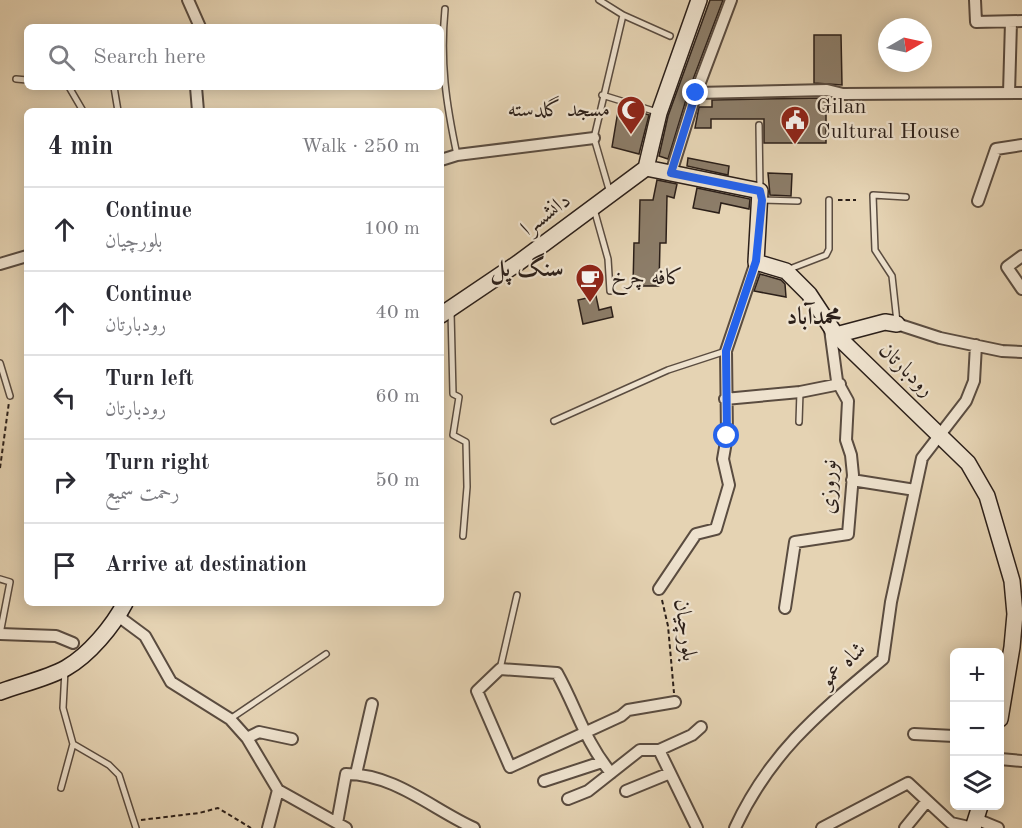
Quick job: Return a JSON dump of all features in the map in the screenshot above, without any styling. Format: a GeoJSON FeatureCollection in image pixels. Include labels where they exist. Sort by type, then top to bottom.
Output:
{"type":"FeatureCollection","features":[{"type":"Feature","properties":{"kind":"street"},"geometry":{"type":"LineString","coordinates":[[188,0],[199,24]]}},
{"type":"Feature","properties":{"kind":"street"},"geometry":{"type":"LineString","coordinates":[[699,0],[659,113],[646,168],[761,195],[756,261]]}},
{"type":"Feature","properties":{"kind":"street"},"geometry":{"type":"LineString","coordinates":[[671,173],[696,93],[731,0]]}},
{"type":"Feature","properties":{"kind":"street"},"geometry":{"type":"LineString","coordinates":[[975,0],[976,22],[1016,22],[1009,93]]}},
{"type":"Feature","properties":{"kind":"street"},"geometry":{"type":"LineString","coordinates":[[195,90],[197,108]]}},
{"type":"Feature","properties":{"kind":"street"},"geometry":{"type":"LineString","coordinates":[[696,93],[827,90],[843,94],[1022,93]]}},
{"type":"Feature","properties":{"kind":"street"},"geometry":{"type":"LineString","coordinates":[[444,159],[456,155],[594,138]]}},
{"type":"Feature","properties":{"kind":"street"},"geometry":{"type":"LineString","coordinates":[[978,201],[996,149],[1022,145]]}},
{"type":"Feature","properties":{"kind":"street","name":"دانشسرا"},"geometry":{"type":"LineString","coordinates":[[446,311],[518,263],[646,168]]}},
{"type":"Feature","properties":{"kind":"street"},"geometry":{"type":"LineString","coordinates":[[1022,255],[1006,267],[1022,289]]}},
{"type":"Feature","properties":{"kind":"street"},"geometry":{"type":"LineString","coordinates":[[0,264],[24,257]]}},
{"type":"Feature","properties":{"kind":"street","name":"رودبارتان"},"geometry":{"type":"LineString","coordinates":[[756,261],[786,271],[809,294],[833,330],[968,463],[987,496],[1017,581],[1018,634],[1005,653],[1001,702]]}},
{"type":"Feature","properties":{"kind":"street","name":"بلورچیان"},"geometry":{"type":"LineString","coordinates":[[659,589],[696,534],[716,529],[729,485],[723,459],[727,436],[726,351],[756,261]]}},
{"type":"Feature","properties":{"kind":"street"},"geometry":{"type":"LineString","coordinates":[[833,330],[885,322],[940,338],[1022,352]]}},
{"type":"Feature","properties":{"kind":"street","name":"نوروزی"},"geometry":{"type":"LineString","coordinates":[[785,608],[795,543],[848,534],[852,455],[846,440],[848,401],[840,384],[833,330]]}},
{"type":"Feature","properties":{"kind":"street","name":"شاه عمو"},"geometry":{"type":"LineString","coordinates":[[735,828],[747,801],[775,759],[823,710],[883,659],[891,602],[922,458],[966,401],[974,381],[976,345]]}},
{"type":"Feature","properties":{"kind":"street"},"geometry":{"type":"LineString","coordinates":[[725,399],[800,392],[840,384]]}},
{"type":"Feature","properties":{"kind":"street"},"geometry":{"type":"LineString","coordinates":[[852,480],[915,490]]}},
{"type":"Feature","properties":{"kind":"street"},"geometry":{"type":"LineString","coordinates":[[0,692],[64,669],[78,660],[122,610],[145,636],[171,682],[230,719],[247,738],[278,790],[342,826],[346,774],[356,774],[422,796],[451,818],[474,828]]}},
{"type":"Feature","properties":{"kind":"street"},"geometry":{"type":"LineString","coordinates":[[0,634],[56,636],[73,643]]}},
{"type":"Feature","properties":{"kind":"street"},"geometry":{"type":"LineString","coordinates":[[610,773],[584,732],[557,673],[500,669],[477,691],[510,767],[584,732],[621,716],[628,710],[675,702]]}},
{"type":"Feature","properties":{"kind":"street"},"geometry":{"type":"LineString","coordinates":[[356,774],[372,704]]}},
{"type":"Feature","properties":{"kind":"street"},"geometry":{"type":"LineString","coordinates":[[568,799],[588,791],[640,750],[659,750],[692,735],[700,727]]}},
{"type":"Feature","properties":{"kind":"street"},"geometry":{"type":"LineString","coordinates":[[247,738],[259,732],[292,739]]}},
{"type":"Feature","properties":{"kind":"street"},"geometry":{"type":"LineString","coordinates":[[914,734],[950,736]]}},
{"type":"Feature","properties":{"kind":"street"},"geometry":{"type":"LineString","coordinates":[[659,750],[697,828]]}},
{"type":"Feature","properties":{"kind":"street"},"geometry":{"type":"LineString","coordinates":[[1004,759],[1022,761]]}},
{"type":"Feature","properties":{"kind":"street"},"geometry":{"type":"LineString","coordinates":[[544,781],[602,762]]}},
{"type":"Feature","properties":{"kind":"street"},"geometry":{"type":"LineString","coordinates":[[626,791],[670,773]]}},
{"type":"Feature","properties":{"kind":"street"},"geometry":{"type":"LineString","coordinates":[[822,828],[908,783],[951,823],[976,820],[998,828]]}},
{"type":"Feature","properties":{"kind":"street"},"geometry":{"type":"LineString","coordinates":[[268,828],[278,790]]}},
{"type":"Feature","properties":{"kind":"street"},"geometry":{"type":"LineString","coordinates":[[905,828],[927,801]]}},
{"type":"Feature","properties":{"kind":"lane"},"geometry":{"type":"LineString","coordinates":[[599,0],[623,15],[670,36]]}},
{"type":"Feature","properties":{"kind":"lane"},"geometry":{"type":"LineString","coordinates":[[444,24],[445,9]]}},
{"type":"Feature","properties":{"kind":"lane"},"geometry":{"type":"LineString","coordinates":[[611,194],[594,138],[602,95],[623,15]]}},
{"type":"Feature","properties":{"kind":"lane"},"geometry":{"type":"LineString","coordinates":[[16,79],[24,80]]}},
{"type":"Feature","properties":{"kind":"lane"},"geometry":{"type":"LineString","coordinates":[[71,90],[81,108]]}},
{"type":"Feature","properties":{"kind":"lane"},"geometry":{"type":"LineString","coordinates":[[114,90],[118,108]]}},
{"type":"Feature","properties":{"kind":"lane"},"geometry":{"type":"LineString","coordinates":[[444,90],[456,155]]}},
{"type":"Feature","properties":{"kind":"lane"},"geometry":{"type":"LineString","coordinates":[[602,95],[659,113]]}},
{"type":"Feature","properties":{"kind":"lane"},"geometry":{"type":"LineString","coordinates":[[759,125],[761,195],[798,201]]}},
{"type":"Feature","properties":{"kind":"lane"},"geometry":{"type":"LineString","coordinates":[[897,324],[892,276],[875,250],[873,195],[906,197]]}},
{"type":"Feature","properties":{"kind":"lane"},"geometry":{"type":"LineString","coordinates":[[786,271],[826,255],[829,249],[829,200]]}},
{"type":"Feature","properties":{"kind":"lane"},"geometry":{"type":"LineString","coordinates":[[593,208],[608,259],[610,291]]}},
{"type":"Feature","properties":{"kind":"lane"},"geometry":{"type":"LineString","coordinates":[[446,311],[453,394],[459,397],[453,435],[466,442],[467,487],[463,536]]}},
{"type":"Feature","properties":{"kind":"lane"},"geometry":{"type":"LineString","coordinates":[[554,421],[668,370],[726,351]]}},
{"type":"Feature","properties":{"kind":"lane"},"geometry":{"type":"LineString","coordinates":[[0,363],[10,396]]}},
{"type":"Feature","properties":{"kind":"lane"},"geometry":{"type":"LineString","coordinates":[[799,422],[800,392]]}},
{"type":"Feature","properties":{"kind":"lane"},"geometry":{"type":"LineString","coordinates":[[0,579],[10,582],[0,634]]}},
{"type":"Feature","properties":{"kind":"lane"},"geometry":{"type":"LineString","coordinates":[[500,669],[517,595]]}},
{"type":"Feature","properties":{"kind":"lane"},"geometry":{"type":"LineString","coordinates":[[230,719],[326,654]]}},
{"type":"Feature","properties":{"kind":"lane"},"geometry":{"type":"LineString","coordinates":[[61,788],[73,744],[63,708],[64,669]]}},
{"type":"Feature","properties":{"kind":"lane"},"geometry":{"type":"LineString","coordinates":[[73,744],[109,765],[119,775],[136,828]]}},
{"type":"Feature","properties":{"kind":"path"},"geometry":{"type":"LineString","coordinates":[[829,200],[856,200]]}},
{"type":"Feature","properties":{"kind":"path"},"geometry":{"type":"LineString","coordinates":[[0,468],[10,396]]}},
{"type":"Feature","properties":{"kind":"path","name":"بلورچیان"},"geometry":{"type":"LineString","coordinates":[[659,589],[668,626],[675,702]]}},
{"type":"Feature","properties":{"kind":"path"},"geometry":{"type":"LineString","coordinates":[[133,821],[199,813],[218,808],[251,828]]}},
{"type":"Feature","properties":{"kind":"building"},"geometry":{"type":"Polygon","coordinates":[[[710,0],[723,0],[689,90],[668,159],[659,156],[668,116],[710,0]]]}},
{"type":"Feature","properties":{"kind":"building"},"geometry":{"type":"Polygon","coordinates":[[[814,35],[841,35],[842,85],[814,83],[814,35]]]}},
{"type":"Feature","properties":{"kind":"building"},"geometry":{"type":"Polygon","coordinates":[[[826,98],[826,143],[764,143],[764,119],[711,119],[711,128],[695,128],[699,107],[712,107],[712,100],[826,98]]]}},
{"type":"Feature","properties":{"kind":"building","name":"مسجد گلدسته"},"geometry":{"type":"Polygon","coordinates":[[[619,105],[649,115],[639,154],[612,147],[619,105]]]}},
{"type":"Feature","properties":{"kind":"building"},"geometry":{"type":"Polygon","coordinates":[[[688,158],[729,166],[728,175],[687,166],[688,158]]]}},
{"type":"Feature","properties":{"kind":"building"},"geometry":{"type":"Polygon","coordinates":[[[768,173],[792,174],[791,196],[770,195],[768,173]]]}},
{"type":"Feature","properties":{"kind":"building"},"geometry":{"type":"Polygon","coordinates":[[[657,180],[677,184],[674,198],[667,196],[666,243],[660,243],[659,286],[633,286],[634,243],[639,243],[640,200],[653,200],[657,180]]]}},
{"type":"Feature","properties":{"kind":"building"},"geometry":{"type":"Polygon","coordinates":[[[697,188],[750,199],[749,209],[721,203],[719,213],[693,208],[697,188]]]}},
{"type":"Feature","properties":{"kind":"building"},"geometry":{"type":"Polygon","coordinates":[[[760,274],[781,280],[785,284],[786,297],[754,291],[760,274]]]}},
{"type":"Feature","properties":{"kind":"building"},"geometry":{"type":"Polygon","coordinates":[[[596,296],[599,310],[611,307],[613,317],[583,324],[578,300],[596,296]]]}},
{"type":"Feature","properties":{"kind":"place","name":"مسجد گلدسته"},"geometry":{"type":"Point","coordinates":[631,136]}},
{"type":"Feature","properties":{"kind":"place","name":"Gilan Cultural House"},"geometry":{"type":"Point","coordinates":[795,146]}},
{"type":"Feature","properties":{"kind":"place","name":"کافه چرخ"},"geometry":{"type":"Point","coordinates":[590,304]}},
{"type":"Feature","properties":{"kind":"district","name":"سنگ پل"},"geometry":{"type":"Point","coordinates":[527,270]}},
{"type":"Feature","properties":{"kind":"district","name":"محمدآباد"},"geometry":{"type":"Point","coordinates":[814,318]}},
{"type":"Feature","properties":{"kind":"route"},"geometry":{"type":"LineString","coordinates":[[696,93],[671,173],[760,191],[762,200],[756,261],[726,351],[724,396],[727,436]]}}]}
